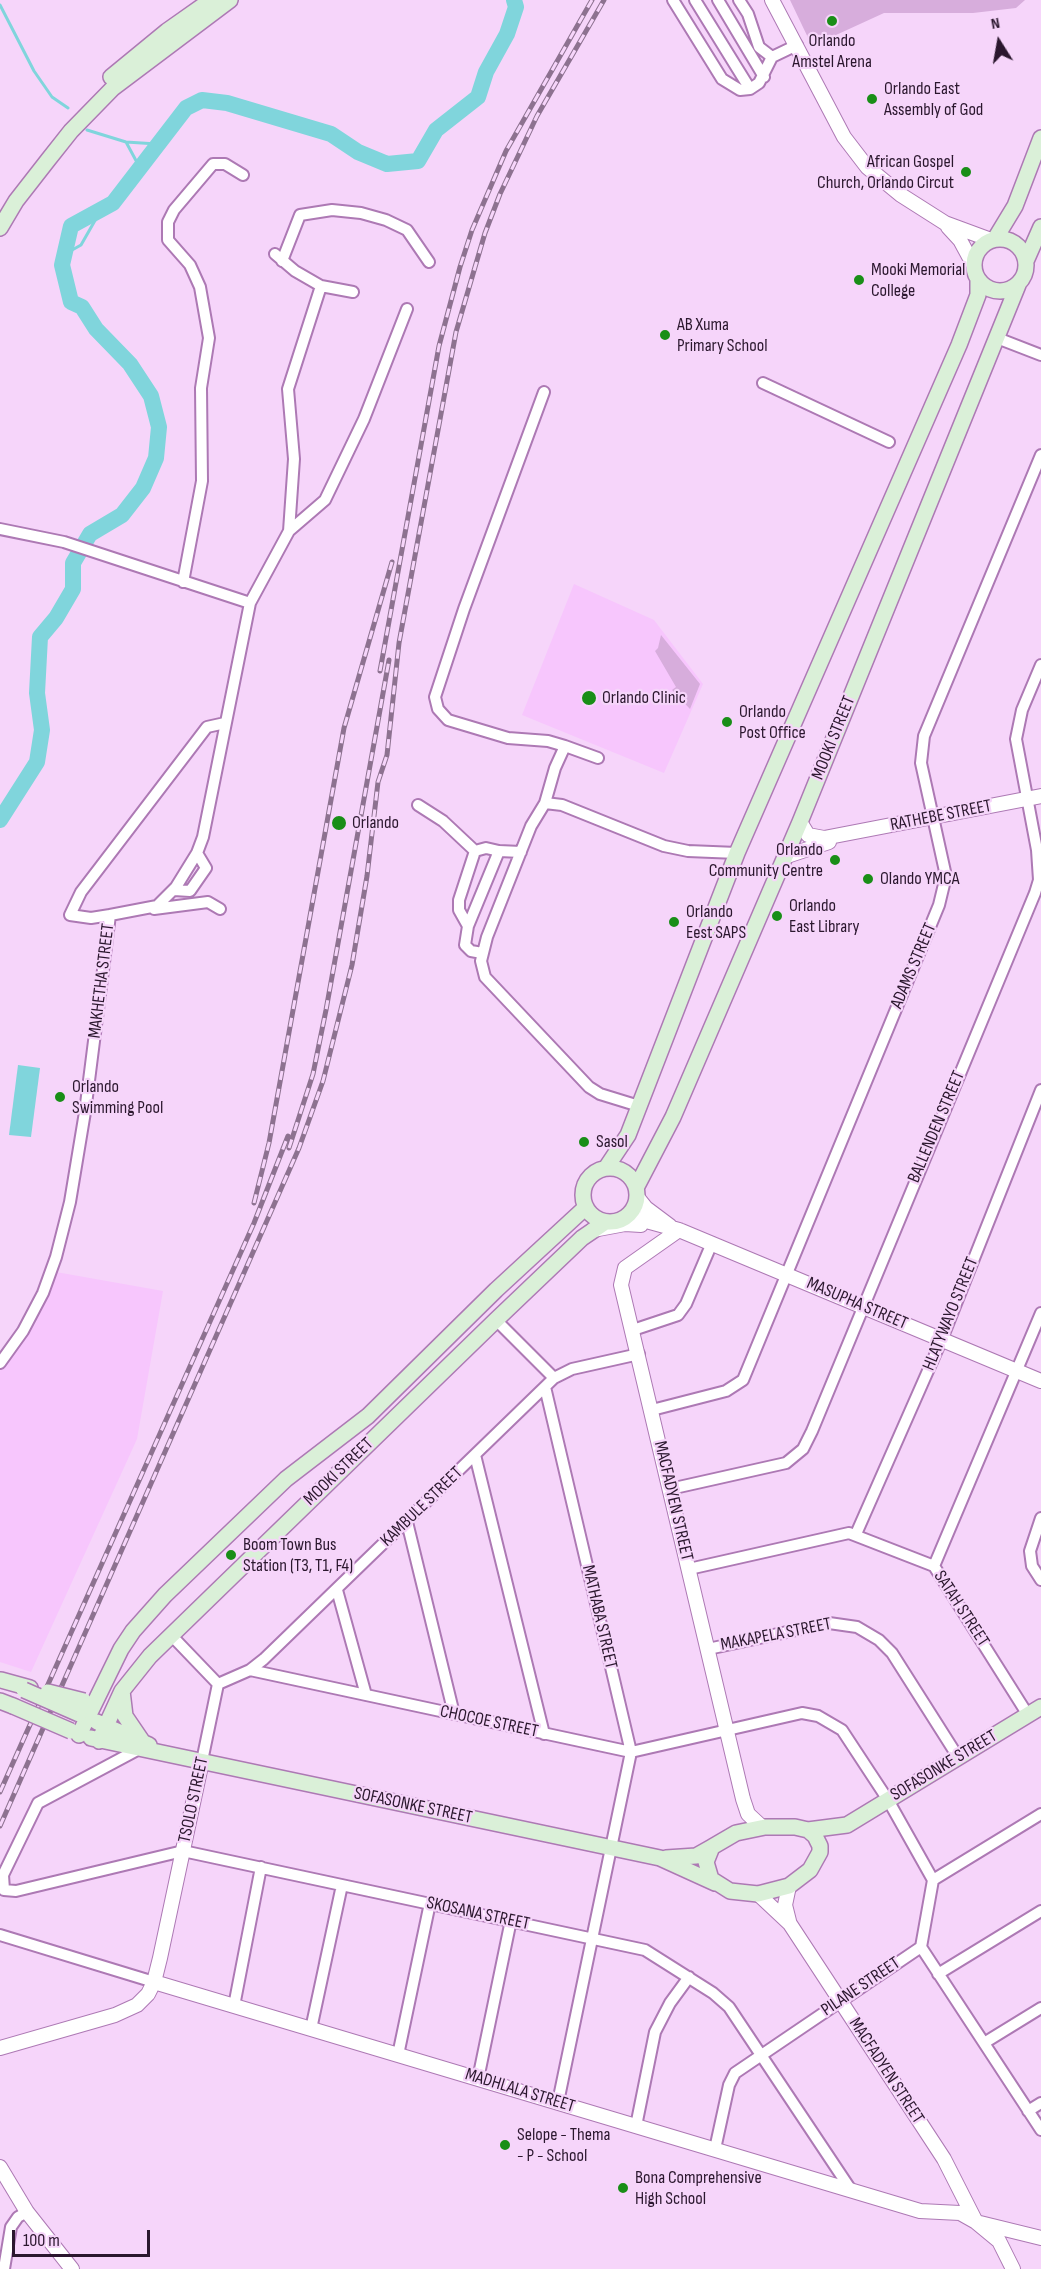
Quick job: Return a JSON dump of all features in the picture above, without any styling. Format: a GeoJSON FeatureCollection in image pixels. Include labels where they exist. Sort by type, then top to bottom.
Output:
{"type":"FeatureCollection","features":[{"type":"Feature","properties":{"kind":"main road"},"geometry":{"type":"LineString","coordinates":[[0,210],[76,111],[124,66],[211,0]]}},
{"type":"Feature","properties":{"kind":"main road"},"geometry":{"type":"LineString","coordinates":[[0,228],[16,201],[53,152],[113,88],[230,0]]}},
{"type":"Feature","properties":{"kind":"main road"},"geometry":{"type":"LineString","coordinates":[[606,1168],[626,1173],[638,1192],[636,1207],[628,1216],[599,1227],[584,1203],[586,1182],[593,1174],[606,1168],[628,1135],[734,860],[959,345],[978,295],[978,280],[973,264],[978,249],[993,239],[1012,213],[1041,138]]}},
{"type":"Feature","properties":{"kind":"main road"},"geometry":{"type":"LineString","coordinates":[[978,280],[994,291],[1006,291],[1018,285],[1023,278],[1026,261],[1041,227]]}},
{"type":"Feature","properties":{"kind":"main road"},"geometry":{"type":"LineString","coordinates":[[993,239],[1014,243],[1024,253],[1026,261]]}},
{"type":"Feature","properties":{"kind":"main road","name":"MOOKI STREET"},"geometry":{"type":"LineString","coordinates":[[638,1192],[673,1117],[800,822],[1018,285]]}},
{"type":"Feature","properties":{"kind":"main road","name":"MOOKI STREET"},"geometry":{"type":"LineString","coordinates":[[75,1733],[86,1708],[133,1631],[165,1595],[286,1479],[368,1416],[584,1203]]}},
{"type":"Feature","properties":{"kind":"main road","name":"MOOKI STREET"},"geometry":{"type":"LineString","coordinates":[[99,1741],[104,1725],[122,1691],[139,1668],[171,1635],[496,1320],[599,1227]]}},
{"type":"Feature","properties":{"kind":"main road","name":"SOFASONKE STREET"},"geometry":{"type":"LineString","coordinates":[[1,1680],[86,1708],[104,1725],[141,1745],[165,1753],[660,1858],[689,1858],[731,1836],[762,1827],[784,1826],[808,1830],[847,1825]]}},
{"type":"Feature","properties":{"kind":"main road"},"geometry":{"type":"LineString","coordinates":[[122,1691],[125,1716],[141,1745]]}},
{"type":"Feature","properties":{"kind":"main road","name":"SOFASONKE STREET"},"geometry":{"type":"LineString","coordinates":[[7,1703],[99,1741],[141,1745]]}},
{"type":"Feature","properties":{"kind":"main road","name":"SOFASONKE STREET"},"geometry":{"type":"LineString","coordinates":[[660,1858],[730,1891],[758,1894],[789,1886],[810,1870],[818,1857],[847,1825],[1035,1711]]}},
{"type":"Feature","properties":{"kind":"main road"},"geometry":{"type":"LineString","coordinates":[[808,1830],[819,1840],[818,1857]]}},
{"type":"Feature","properties":{"kind":"main road"},"geometry":{"type":"LineString","coordinates":[[712,1847],[706,1862],[707,1871],[715,1883]]}},
{"type":"Feature","properties":{"kind":"street"},"geometry":{"type":"LineString","coordinates":[[673,0],[722,79],[740,90],[750,89],[759,83],[772,57],[797,45]]}},
{"type":"Feature","properties":{"kind":"street"},"geometry":{"type":"LineString","coordinates":[[695,0],[750,89]]}},
{"type":"Feature","properties":{"kind":"street"},"geometry":{"type":"LineString","coordinates":[[718,0],[764,77]]}},
{"type":"Feature","properties":{"kind":"street"},"geometry":{"type":"LineString","coordinates":[[739,0],[751,20],[759,47],[772,57]]}},
{"type":"Feature","properties":{"kind":"street"},"geometry":{"type":"LineString","coordinates":[[772,0],[844,137],[877,178],[945,223],[993,239]]}},
{"type":"Feature","properties":{"kind":"street"},"geometry":{"type":"LineString","coordinates":[[183,582],[202,482],[201,388],[209,338],[200,287],[190,265],[168,240],[168,222],[171,215],[213,164],[225,164],[243,175]]}},
{"type":"Feature","properties":{"kind":"street"},"geometry":{"type":"LineString","coordinates":[[353,292],[321,286],[278,257],[300,215],[332,210],[377,218],[407,230],[429,262]]}},
{"type":"Feature","properties":{"kind":"street"},"geometry":{"type":"LineString","coordinates":[[945,223],[960,240],[973,264]]}},
{"type":"Feature","properties":{"kind":"street"},"geometry":{"type":"LineString","coordinates":[[289,531],[294,459],[288,389],[321,286]]}},
{"type":"Feature","properties":{"kind":"street"},"geometry":{"type":"LineString","coordinates":[[289,531],[325,500],[364,419],[407,309]]}},
{"type":"Feature","properties":{"kind":"street"},"geometry":{"type":"LineString","coordinates":[[997,338],[1041,355]]}},
{"type":"Feature","properties":{"kind":"street"},"geometry":{"type":"LineString","coordinates":[[763,383],[888,442]]}},
{"type":"Feature","properties":{"kind":"street"},"geometry":{"type":"LineString","coordinates":[[544,392],[435,697],[438,709],[448,720],[508,738],[548,741],[598,758]]}},
{"type":"Feature","properties":{"kind":"street","name":"ADAMS STREET"},"geometry":{"type":"LineString","coordinates":[[652,1410],[735,1387],[748,1370],[945,890],[945,863],[921,763],[927,724],[1041,455]]}},
{"type":"Feature","properties":{"kind":"street"},"geometry":{"type":"LineString","coordinates":[[0,529],[64,542],[250,603]]}},
{"type":"Feature","properties":{"kind":"street","name":"MAKHETHA STREET"},"geometry":{"type":"LineString","coordinates":[[0,1363],[23,1331],[42,1293],[56,1257],[70,1202],[110,915],[157,906],[174,890],[197,853],[203,837],[250,603],[289,531]]}},
{"type":"Feature","properties":{"kind":"street","name":"BALLENDEN STREET"},"geometry":{"type":"LineString","coordinates":[[670,1489],[793,1460],[803,1449],[812,1431],[1035,893],[1039,868],[1035,797],[1016,739],[1018,721],[1041,665]]}},
{"type":"Feature","properties":{"kind":"street"},"geometry":{"type":"LineString","coordinates":[[110,915],[91,918],[70,915],[81,892],[207,727],[225,723]]}},
{"type":"Feature","properties":{"kind":"street"},"geometry":{"type":"LineString","coordinates":[[565,746],[555,768],[545,803],[521,852],[482,953],[480,968],[485,977],[578,1078],[600,1094],[639,1106]]}},
{"type":"Feature","properties":{"kind":"street","name":"RATHEBE STREET"},"geometry":{"type":"LineString","coordinates":[[800,822],[811,837],[824,838],[1035,797]]}},
{"type":"Feature","properties":{"kind":"street"},"geometry":{"type":"LineString","coordinates":[[545,803],[561,805],[664,846],[719,854],[734,860]]}},
{"type":"Feature","properties":{"kind":"street"},"geometry":{"type":"LineString","coordinates":[[418,805],[442,821],[475,850]]}},
{"type":"Feature","properties":{"kind":"street","name":"RATHEBE STREET"},"geometry":{"type":"LineString","coordinates":[[784,858],[842,835]]}},
{"type":"Feature","properties":{"kind":"street"},"geometry":{"type":"LineString","coordinates":[[475,850],[486,848],[521,852]]}},
{"type":"Feature","properties":{"kind":"street"},"geometry":{"type":"LineString","coordinates":[[468,926],[459,910],[459,900],[475,850]]}},
{"type":"Feature","properties":{"kind":"street"},"geometry":{"type":"LineString","coordinates":[[482,953],[471,951],[465,945],[468,926],[499,851]]}},
{"type":"Feature","properties":{"kind":"street"},"geometry":{"type":"LineString","coordinates":[[143,910],[208,902],[220,909]]}},
{"type":"Feature","properties":{"kind":"street","name":"HLATYWAYO STREET"},"geometry":{"type":"LineString","coordinates":[[856,1534],[942,1339],[1041,1090]]}},
{"type":"Feature","properties":{"kind":"street","name":"MASUPHA STREET"},"geometry":{"type":"LineString","coordinates":[[638,1192],[646,1208],[671,1228]]}},
{"type":"Feature","properties":{"kind":"street","name":"MASUPHA STREET"},"geometry":{"type":"LineString","coordinates":[[628,1216],[671,1228],[712,1244],[1041,1381]]}},
{"type":"Feature","properties":{"kind":"street"},"geometry":{"type":"LineString","coordinates":[[599,1227],[629,1223],[671,1228]]}},
{"type":"Feature","properties":{"kind":"street","name":"MACFADYEN STREET"},"geometry":{"type":"LineString","coordinates":[[671,1228],[625,1268],[621,1285],[743,1799],[748,1814],[762,1827]]}},
{"type":"Feature","properties":{"kind":"street"},"geometry":{"type":"LineString","coordinates":[[633,1330],[678,1315],[686,1304],[712,1244]]}},
{"type":"Feature","properties":{"kind":"street"},"geometry":{"type":"LineString","coordinates":[[934,1566],[1041,1313]]}},
{"type":"Feature","properties":{"kind":"street"},"geometry":{"type":"LineString","coordinates":[[496,1320],[554,1378]]}},
{"type":"Feature","properties":{"kind":"street","name":"KAMBULE STREET"},"geometry":{"type":"LineString","coordinates":[[218,1684],[250,1670],[337,1590],[554,1378],[572,1369],[639,1354]]}},
{"type":"Feature","properties":{"kind":"street","name":"MATHABA STREET"},"geometry":{"type":"LineString","coordinates":[[545,1387],[631,1752],[558,2102]]}},
{"type":"Feature","properties":{"kind":"street"},"geometry":{"type":"LineString","coordinates":[[475,1455],[544,1734]]}},
{"type":"Feature","properties":{"kind":"street"},"geometry":{"type":"LineString","coordinates":[[1041,1518],[1030,1551],[1032,1566],[1041,1580]]}},
{"type":"Feature","properties":{"kind":"street"},"geometry":{"type":"LineString","coordinates":[[407,1522],[454,1714]]}},
{"type":"Feature","properties":{"kind":"street","name":"SATAH STREET"},"geometry":{"type":"LineString","coordinates":[[689,1569],[843,1533],[856,1534],[934,1566],[1035,1711]]}},
{"type":"Feature","properties":{"kind":"street"},"geometry":{"type":"LineString","coordinates":[[337,1590],[366,1695]]}},
{"type":"Feature","properties":{"kind":"street","name":"MAKAPELA STREET"},"geometry":{"type":"LineString","coordinates":[[708,1648],[829,1623],[857,1627],[879,1640],[892,1653],[958,1757]]}},
{"type":"Feature","properties":{"kind":"street"},"geometry":{"type":"LineString","coordinates":[[171,1635],[218,1684]]}},
{"type":"Feature","properties":{"kind":"street","name":"CHOCOE STREET"},"geometry":{"type":"LineString","coordinates":[[250,1670],[631,1752],[802,1713],[833,1722],[842,1730],[888,1800]]}},
{"type":"Feature","properties":{"kind":"street","name":"TSOLO STREET"},"geometry":{"type":"LineString","coordinates":[[154,1982],[218,1684]]}},
{"type":"Feature","properties":{"kind":"street","name":"SKOSANA STREET"},"geometry":{"type":"LineString","coordinates":[[141,1745],[38,1803],[27,1822],[2,1884],[4,1890],[15,1891],[183,1851],[645,1950],[723,2001],[761,2054],[850,2190]]}},
{"type":"Feature","properties":{"kind":"street","name":"MACFADYEN STREET"},"geometry":{"type":"LineString","coordinates":[[731,1836],[741,1822],[743,1799]]}},
{"type":"Feature","properties":{"kind":"street"},"geometry":{"type":"LineString","coordinates":[[888,1800],[933,1880],[1041,1814]]}},
{"type":"Feature","properties":{"kind":"street"},"geometry":{"type":"LineString","coordinates":[[234,2006],[261,1868]]}},
{"type":"Feature","properties":{"kind":"street","name":"PILANE STREET"},"geometry":{"type":"LineString","coordinates":[[715,2149],[731,2079],[741,2067],[921,1947],[933,1880]]}},
{"type":"Feature","properties":{"kind":"street"},"geometry":{"type":"LineString","coordinates":[[311,2029],[342,1885]]}},
{"type":"Feature","properties":{"kind":"street","name":"MACFADYEN STREET"},"geometry":{"type":"LineString","coordinates":[[789,1886],[785,1905],[790,1924]]}},
{"type":"Feature","properties":{"kind":"street","name":"MACFADYEN STREET"},"geometry":{"type":"LineString","coordinates":[[758,1894],[790,1924],[944,2159],[976,2222]]}},
{"type":"Feature","properties":{"kind":"street"},"geometry":{"type":"LineString","coordinates":[[398,2055],[430,1904]]}},
{"type":"Feature","properties":{"kind":"street"},"geometry":{"type":"LineString","coordinates":[[938,1974],[1041,1911]]}},
{"type":"Feature","properties":{"kind":"street"},"geometry":{"type":"LineString","coordinates":[[478,2079],[511,1920]]}},
{"type":"Feature","properties":{"kind":"street","name":"MADHLALA STREET"},"geometry":{"type":"LineString","coordinates":[[0,1935],[920,2211],[960,2213],[976,2222],[1041,2238]]}},
{"type":"Feature","properties":{"kind":"street"},"geometry":{"type":"LineString","coordinates":[[921,1947],[1041,2130]]}},
{"type":"Feature","properties":{"kind":"street"},"geometry":{"type":"LineString","coordinates":[[636,2126],[655,2032],[670,2003],[689,1977]]}},
{"type":"Feature","properties":{"kind":"street"},"geometry":{"type":"LineString","coordinates":[[0,2048],[129,2010],[142,2001],[154,1982]]}},
{"type":"Feature","properties":{"kind":"street"},"geometry":{"type":"LineString","coordinates":[[984,2043],[1041,2008]]}},
{"type":"Feature","properties":{"kind":"street"},"geometry":{"type":"LineString","coordinates":[[1028,2111],[1041,2103]]}},
{"type":"Feature","properties":{"kind":"street"},"geometry":{"type":"LineString","coordinates":[[0,2167],[27,2212],[72,2269]]}},
{"type":"Feature","properties":{"kind":"street"},"geometry":{"type":"LineString","coordinates":[[2,2269],[11,2227],[18,2217],[27,2212]]}},
{"type":"Feature","properties":{"kind":"street"},"geometry":{"type":"LineString","coordinates":[[976,2222],[999,2241],[1013,2269]]}},
{"type":"Feature","properties":{"kind":"shaded area","name":"Orlando Amstel Arena"},"geometry":{"type":"Polygon","coordinates":[[[790,0],[1025,0],[1016,8],[973,13],[884,13],[812,46],[790,0]]]}},
{"type":"Feature","properties":{"kind":"shaded area"},"geometry":{"type":"Polygon","coordinates":[[[574,584],[654,620],[703,684],[664,773],[522,715],[574,584]]]}},
{"type":"Feature","properties":{"kind":"shaded area"},"geometry":{"type":"Polygon","coordinates":[[[661,635],[700,684],[690,709],[672,690],[676,687],[655,651],[661,635]]]}},
{"type":"Feature","properties":{"kind":"shaded area"},"geometry":{"type":"Polygon","coordinates":[[[18,1065],[40,1068],[31,1137],[9,1135],[18,1065]]]}},
{"type":"Feature","properties":{"kind":"shaded area"},"geometry":{"type":"Polygon","coordinates":[[[56,1272],[163,1291],[137,1439],[31,1672],[0,1662],[0,1371],[35,1324],[56,1272]]]}},
{"type":"Feature","properties":{"kind":"waterway"},"geometry":{"type":"LineString","coordinates":[[0,820],[37,762],[42,730],[37,693],[40,637],[56,618],[73,589],[73,563],[90,534],[122,515],[143,488],[156,458],[159,427],[151,396],[130,364],[96,329],[82,307],[71,302],[62,265],[71,226],[113,203],[186,108],[202,100],[227,103],[331,134],[358,152],[387,164],[418,161],[436,130],[478,97],[486,72],[507,34],[516,7],[514,0]]}},
{"type":"Feature","properties":{"kind":"waterway"},"geometry":{"type":"LineString","coordinates":[[0,5],[34,71],[52,97],[68,108]]}},
{"type":"Feature","properties":{"kind":"waterway"},"geometry":{"type":"LineString","coordinates":[[87,130],[126,142],[157,144]]}},
{"type":"Feature","properties":{"kind":"waterway"},"geometry":{"type":"LineString","coordinates":[[126,142],[140,168]]}},
{"type":"Feature","properties":{"kind":"waterway"},"geometry":{"type":"LineString","coordinates":[[65,254],[81,245],[101,210]]}},
{"type":"Feature","properties":{"kind":"railway"},"geometry":{"type":"LineString","coordinates":[[380,671],[439,346],[460,267],[472,230],[506,151],[592,0]]}},
{"type":"Feature","properties":{"kind":"railway"},"geometry":{"type":"LineString","coordinates":[[0,1826],[299,1148],[323,1081],[352,965],[367,876],[378,782],[387,755],[399,643],[456,332],[485,233],[500,194],[537,116],[604,0]]}},
{"type":"Feature","properties":{"kind":"railway"},"geometry":{"type":"LineString","coordinates":[[254,1203],[269,1143],[344,728],[392,562]]}},
{"type":"Feature","properties":{"kind":"railway"},"geometry":{"type":"LineString","coordinates":[[289,1148],[313,1074],[389,660]]}},
{"type":"Feature","properties":{"kind":"railway"},"geometry":{"type":"LineString","coordinates":[[0,1792],[254,1223],[288,1136]]}},
{"type":"Feature","properties":{"kind":"place","name":"Orlando Amstel Arena"},"geometry":{"type":"Point","coordinates":[832,21]}},
{"type":"Feature","properties":{"kind":"place","name":"Orlando East Assembly of God"},"geometry":{"type":"Point","coordinates":[872,99]}},
{"type":"Feature","properties":{"kind":"place","name":"African Gospel Church, Orlando Circut"},"geometry":{"type":"Point","coordinates":[966,172]}},
{"type":"Feature","properties":{"kind":"place","name":"Mooki Memorial College"},"geometry":{"type":"Point","coordinates":[859,280]}},
{"type":"Feature","properties":{"kind":"place","name":"AB Xuma Primary School"},"geometry":{"type":"Point","coordinates":[665,335]}},
{"type":"Feature","properties":{"kind":"place","name":"Orlando Clinic"},"geometry":{"type":"Point","coordinates":[589,698]}},
{"type":"Feature","properties":{"kind":"place","name":"Orlando Post Office"},"geometry":{"type":"Point","coordinates":[727,722]}},
{"type":"Feature","properties":{"kind":"place","name":"Orlando"},"geometry":{"type":"Point","coordinates":[339,823]}},
{"type":"Feature","properties":{"kind":"place","name":"Orlando Community Centre"},"geometry":{"type":"Point","coordinates":[835,860]}},
{"type":"Feature","properties":{"kind":"place","name":"Olando YMCA"},"geometry":{"type":"Point","coordinates":[868,879]}},
{"type":"Feature","properties":{"kind":"place","name":"Orlando East Library"},"geometry":{"type":"Point","coordinates":[777,916]}},
{"type":"Feature","properties":{"kind":"place","name":"Orlando Eest SAPS"},"geometry":{"type":"Point","coordinates":[674,922]}},
{"type":"Feature","properties":{"kind":"place","name":"Orlando Swimming Pool"},"geometry":{"type":"Point","coordinates":[60,1097]}},
{"type":"Feature","properties":{"kind":"place","name":"Sasol"},"geometry":{"type":"Point","coordinates":[584,1142]}},
{"type":"Feature","properties":{"kind":"place","name":"Boom Town Bus Station (T3, T1, F4)"},"geometry":{"type":"Point","coordinates":[231,1555]}},
{"type":"Feature","properties":{"kind":"place","name":"Selope - Thema - P - School"},"geometry":{"type":"Point","coordinates":[505,2145]}},
{"type":"Feature","properties":{"kind":"place","name":"Bona Comprehensive High School"},"geometry":{"type":"Point","coordinates":[623,2188]}}]}
